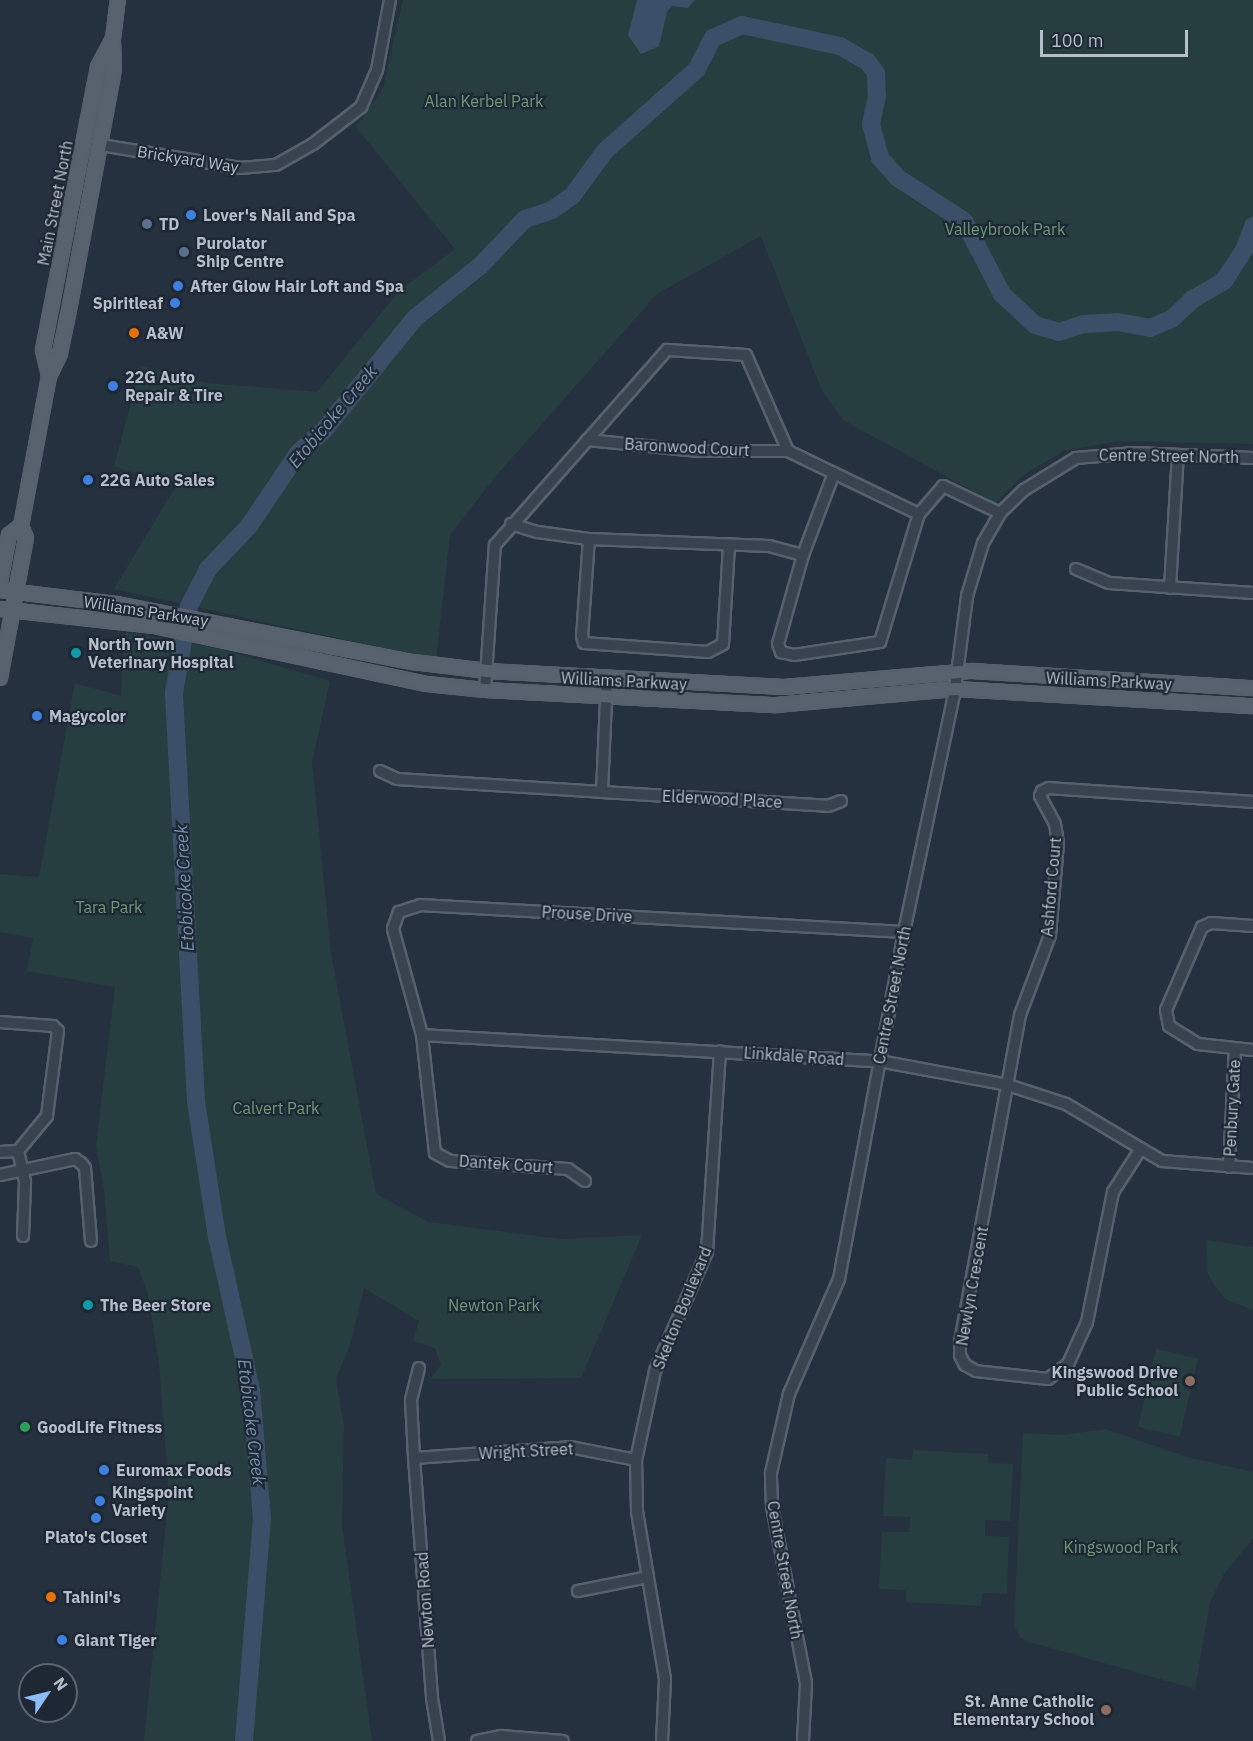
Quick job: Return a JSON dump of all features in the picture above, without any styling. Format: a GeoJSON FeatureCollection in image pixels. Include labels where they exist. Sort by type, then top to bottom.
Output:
{"type":"FeatureCollection","features":[{"type":"Feature","properties":{"kind":"main road","name":"Main Street North"},"geometry":{"type":"LineString","coordinates":[[0,678],[26,538],[21,526],[49,376],[60,353],[101,145],[114,70],[113,39],[118,0]]}},
{"type":"Feature","properties":{"kind":"main road","name":"Main Street North"},"geometry":{"type":"LineString","coordinates":[[49,376],[43,350],[98,67],[113,39]]}},
{"type":"Feature","properties":{"kind":"main road","name":"Main Street North"},"geometry":{"type":"LineString","coordinates":[[0,582],[9,535],[21,526]]}},
{"type":"Feature","properties":{"kind":"main road","name":"Williams Parkway"},"geometry":{"type":"LineString","coordinates":[[0,590],[161,612],[413,662],[487,671],[607,680],[784,687],[957,671],[1253,688]]}},
{"type":"Feature","properties":{"kind":"main road","name":"Williams Parkway"},"geometry":{"type":"LineString","coordinates":[[0,609],[154,626],[427,684],[484,690],[776,705],[955,689],[1253,706]]}},
{"type":"Feature","properties":{"kind":"street","name":"Brickyard Way"},"geometry":{"type":"LineString","coordinates":[[101,145],[240,168],[259,168],[285,160],[361,107],[377,70],[390,0]]}},
{"type":"Feature","properties":{"kind":"street","name":"Baronwood Court"},"geometry":{"type":"LineString","coordinates":[[484,690],[495,545],[511,524],[667,350],[746,355],[788,451]]}},
{"type":"Feature","properties":{"kind":"street","name":"Baronwood Court"},"geometry":{"type":"LineString","coordinates":[[587,440],[698,451],[788,451],[919,514]]}},
{"type":"Feature","properties":{"kind":"street","name":"Centre Street North"},"geometry":{"type":"LineString","coordinates":[[803,1741],[806,1683],[772,1506],[771,1473],[789,1394],[839,1279],[904,932],[955,689],[975,568],[983,543],[1000,513],[1046,473],[1076,458],[1117,453],[1253,459]]}},
{"type":"Feature","properties":{"kind":"street"},"geometry":{"type":"LineString","coordinates":[[1170,588],[1178,455]]}},
{"type":"Feature","properties":{"kind":"street"},"geometry":{"type":"LineString","coordinates":[[834,473],[803,555],[778,644],[781,652],[794,655],[880,642],[919,514],[943,486],[1000,513]]}},
{"type":"Feature","properties":{"kind":"street"},"geometry":{"type":"LineString","coordinates":[[511,524],[538,532],[590,539],[769,546],[803,555]]}},
{"type":"Feature","properties":{"kind":"street"},"geometry":{"type":"LineString","coordinates":[[590,539],[582,636],[584,643],[708,652],[723,644],[729,546]]}},
{"type":"Feature","properties":{"kind":"street"},"geometry":{"type":"LineString","coordinates":[[1076,569],[1109,583],[1253,593]]}},
{"type":"Feature","properties":{"kind":"street"},"geometry":{"type":"LineString","coordinates":[[602,792],[607,680]]}},
{"type":"Feature","properties":{"kind":"street","name":"Elderwood Place"},"geometry":{"type":"LineString","coordinates":[[380,771],[397,779],[828,806],[841,801]]}},
{"type":"Feature","properties":{"kind":"street","name":"Ashford Court"},"geometry":{"type":"LineString","coordinates":[[1008,1085],[1020,1015],[1050,935],[1058,843],[1055,824],[1040,796],[1042,791],[1049,788],[1253,802]]}},
{"type":"Feature","properties":{"kind":"street","name":"Prouse Drive"},"geometry":{"type":"LineString","coordinates":[[422,1035],[393,929],[399,912],[410,906],[904,932]]}},
{"type":"Feature","properties":{"kind":"street"},"geometry":{"type":"LineString","coordinates":[[1253,926],[1210,923],[1202,927],[1166,1011],[1166,1021],[1176,1033],[1198,1044],[1235,1050],[1253,1050]]}},
{"type":"Feature","properties":{"kind":"street"},"geometry":{"type":"LineString","coordinates":[[0,1022],[53,1026],[58,1031],[47,1116],[18,1150],[0,1152]]}},
{"type":"Feature","properties":{"kind":"street","name":"Linkdale Road"},"geometry":{"type":"LineString","coordinates":[[422,1035],[879,1061],[1008,1085],[1066,1104],[1162,1161],[1253,1168]]}},
{"type":"Feature","properties":{"kind":"street","name":"Dantek Court"},"geometry":{"type":"LineString","coordinates":[[422,1035],[435,1153],[450,1161],[568,1169],[585,1181]]}},
{"type":"Feature","properties":{"kind":"street","name":"Penbury Gate"},"geometry":{"type":"LineString","coordinates":[[1229,1167],[1235,1050]]}},
{"type":"Feature","properties":{"kind":"street","name":"Skelton Boulevard"},"geometry":{"type":"LineString","coordinates":[[662,1741],[665,1679],[637,1511],[636,1460],[655,1371],[707,1252],[720,1051]]}},
{"type":"Feature","properties":{"kind":"street","name":"Newlyn Crescent"},"geometry":{"type":"LineString","coordinates":[[1008,1085],[960,1342],[960,1355],[965,1365],[976,1371],[1048,1379],[1068,1364],[1087,1323],[1113,1192],[1140,1150]]}},
{"type":"Feature","properties":{"kind":"street"},"geometry":{"type":"LineString","coordinates":[[18,1150],[25,1182],[23,1236]]}},
{"type":"Feature","properties":{"kind":"street"},"geometry":{"type":"LineString","coordinates":[[0,1175],[75,1160],[81,1162],[85,1168],[91,1241]]}},
{"type":"Feature","properties":{"kind":"street","name":"Newton Road"},"geometry":{"type":"LineString","coordinates":[[419,1368],[411,1400],[414,1458],[432,1698],[439,1741]]}},
{"type":"Feature","properties":{"kind":"street","name":"Wright Street"},"geometry":{"type":"LineString","coordinates":[[414,1458],[570,1447],[636,1460]]}},
{"type":"Feature","properties":{"kind":"street"},"geometry":{"type":"LineString","coordinates":[[578,1591],[648,1577]]}},
{"type":"Feature","properties":{"kind":"street"},"geometry":{"type":"LineString","coordinates":[[477,1741],[501,1736],[563,1741]]}},
{"type":"Feature","properties":{"kind":"green space","name":"Valleybrook Park"},"geometry":{"type":"Polygon","coordinates":[[[403,0],[1253,0],[1253,444],[1119,441],[1063,451],[1022,476],[995,503],[843,420],[822,391],[761,236],[657,294],[495,477],[450,535],[436,660],[114,589],[176,486],[114,466],[141,366],[207,383],[317,392],[399,291],[455,249],[356,127],[383,88],[403,0]]]}},
{"type":"Feature","properties":{"kind":"green space"},"geometry":{"type":"Polygon","coordinates":[[[125,632],[217,648],[330,681],[312,762],[331,953],[376,1194],[429,1222],[559,1239],[642,1235],[581,1378],[430,1379],[441,1365],[435,1348],[413,1341],[419,1321],[364,1288],[350,1345],[336,1378],[344,1427],[342,1525],[372,1741],[144,1741],[169,1492],[159,1364],[148,1294],[138,1267],[110,1261],[104,1189],[96,1146],[115,987],[27,971],[33,938],[0,932],[0,874],[39,877],[75,683],[121,696],[125,632]]]}},
{"type":"Feature","properties":{"kind":"green space"},"geometry":{"type":"Polygon","coordinates":[[[1206,1240],[1253,1247],[1253,1310],[1225,1299],[1215,1286],[1207,1272],[1206,1240]]]}},
{"type":"Feature","properties":{"kind":"green space"},"geometry":{"type":"Polygon","coordinates":[[[1156,1349],[1198,1359],[1180,1437],[1138,1427],[1156,1349]]]}},
{"type":"Feature","properties":{"kind":"green space","name":"Kingswood Park"},"geometry":{"type":"Polygon","coordinates":[[[1105,1429],[1191,1458],[1253,1472],[1253,1538],[1224,1574],[1210,1602],[1195,1689],[1030,1642],[1021,1638],[1014,1627],[1023,1433],[1063,1435],[1105,1429]]]}},
{"type":"Feature","properties":{"kind":"green space"},"geometry":{"type":"Polygon","coordinates":[[[913,1450],[988,1454],[988,1463],[1013,1464],[1010,1521],[985,1520],[985,1536],[1009,1537],[1007,1594],[982,1593],[981,1606],[906,1602],[906,1590],[879,1589],[882,1532],[909,1532],[910,1517],[883,1516],[886,1458],[912,1460],[913,1450]]]}},
{"type":"Feature","properties":{"kind":"water"},"geometry":{"type":"Polygon","coordinates":[[[637,0],[695,0],[688,8],[672,6],[667,12],[659,46],[641,54],[628,35],[637,0]]]}},
{"type":"Feature","properties":{"kind":"waterway","name":"Etobicoke Creek"},"geometry":{"type":"LineString","coordinates":[[244,1741],[262,1518],[251,1390],[217,1237],[196,1101],[174,693],[189,606],[208,569],[249,526],[299,452],[324,430],[415,318],[480,266],[525,219],[552,210],[572,196],[605,151],[697,69],[713,38],[742,25],[840,46],[868,62],[876,73],[877,96],[871,124],[880,158],[898,178],[964,221],[1002,294],[1035,325],[1059,332],[1084,324],[1117,322],[1150,328],[1173,318],[1193,299],[1224,281],[1244,250],[1253,226]]}},
{"type":"Feature","properties":{"kind":"place","name":"Lover's Nail and Spa"},"geometry":{"type":"Point","coordinates":[191,215]}},
{"type":"Feature","properties":{"kind":"place","name":"TD"},"geometry":{"type":"Point","coordinates":[147,224]}},
{"type":"Feature","properties":{"kind":"place","name":"Purolator Ship Centre"},"geometry":{"type":"Point","coordinates":[184,252]}},
{"type":"Feature","properties":{"kind":"place","name":"After Glow Hair Loft and Spa"},"geometry":{"type":"Point","coordinates":[178,286]}},
{"type":"Feature","properties":{"kind":"place","name":"Spiritleaf"},"geometry":{"type":"Point","coordinates":[175,303]}},
{"type":"Feature","properties":{"kind":"place","name":"A&W"},"geometry":{"type":"Point","coordinates":[134,333]}},
{"type":"Feature","properties":{"kind":"place","name":"22G Auto Repair & Tire"},"geometry":{"type":"Point","coordinates":[113,386]}},
{"type":"Feature","properties":{"kind":"place","name":"22G Auto Sales"},"geometry":{"type":"Point","coordinates":[88,480]}},
{"type":"Feature","properties":{"kind":"place","name":"North Town Veterinary Hospital"},"geometry":{"type":"Point","coordinates":[76,653]}},
{"type":"Feature","properties":{"kind":"place","name":"Magycolor"},"geometry":{"type":"Point","coordinates":[37,716]}},
{"type":"Feature","properties":{"kind":"place","name":"The Beer Store"},"geometry":{"type":"Point","coordinates":[88,1305]}},
{"type":"Feature","properties":{"kind":"place","name":"Kingswood Drive Public School"},"geometry":{"type":"Point","coordinates":[1190,1381]}},
{"type":"Feature","properties":{"kind":"place","name":"GoodLife Fitness"},"geometry":{"type":"Point","coordinates":[25,1427]}},
{"type":"Feature","properties":{"kind":"place","name":"Euromax Foods"},"geometry":{"type":"Point","coordinates":[104,1470]}},
{"type":"Feature","properties":{"kind":"place","name":"Kingspoint Variety"},"geometry":{"type":"Point","coordinates":[100,1501]}},
{"type":"Feature","properties":{"kind":"place","name":"Plato's Closet"},"geometry":{"type":"Point","coordinates":[96,1518]}},
{"type":"Feature","properties":{"kind":"place","name":"Tahini's"},"geometry":{"type":"Point","coordinates":[51,1597]}},
{"type":"Feature","properties":{"kind":"place","name":"Giant Tiger"},"geometry":{"type":"Point","coordinates":[62,1640]}},
{"type":"Feature","properties":{"kind":"place","name":"St. Anne Catholic Elementary School"},"geometry":{"type":"Point","coordinates":[1106,1710]}},
{"type":"Feature","properties":{"kind":"park label","name":"Alan Kerbel Park"},"geometry":{"type":"Point","coordinates":[484,101]}},
{"type":"Feature","properties":{"kind":"park label","name":"Tara Park"},"geometry":{"type":"Point","coordinates":[109,907]}},
{"type":"Feature","properties":{"kind":"park label","name":"Calvert Park"},"geometry":{"type":"Point","coordinates":[276,1108]}},
{"type":"Feature","properties":{"kind":"park label","name":"Newton Park"},"geometry":{"type":"Point","coordinates":[494,1305]}}]}
